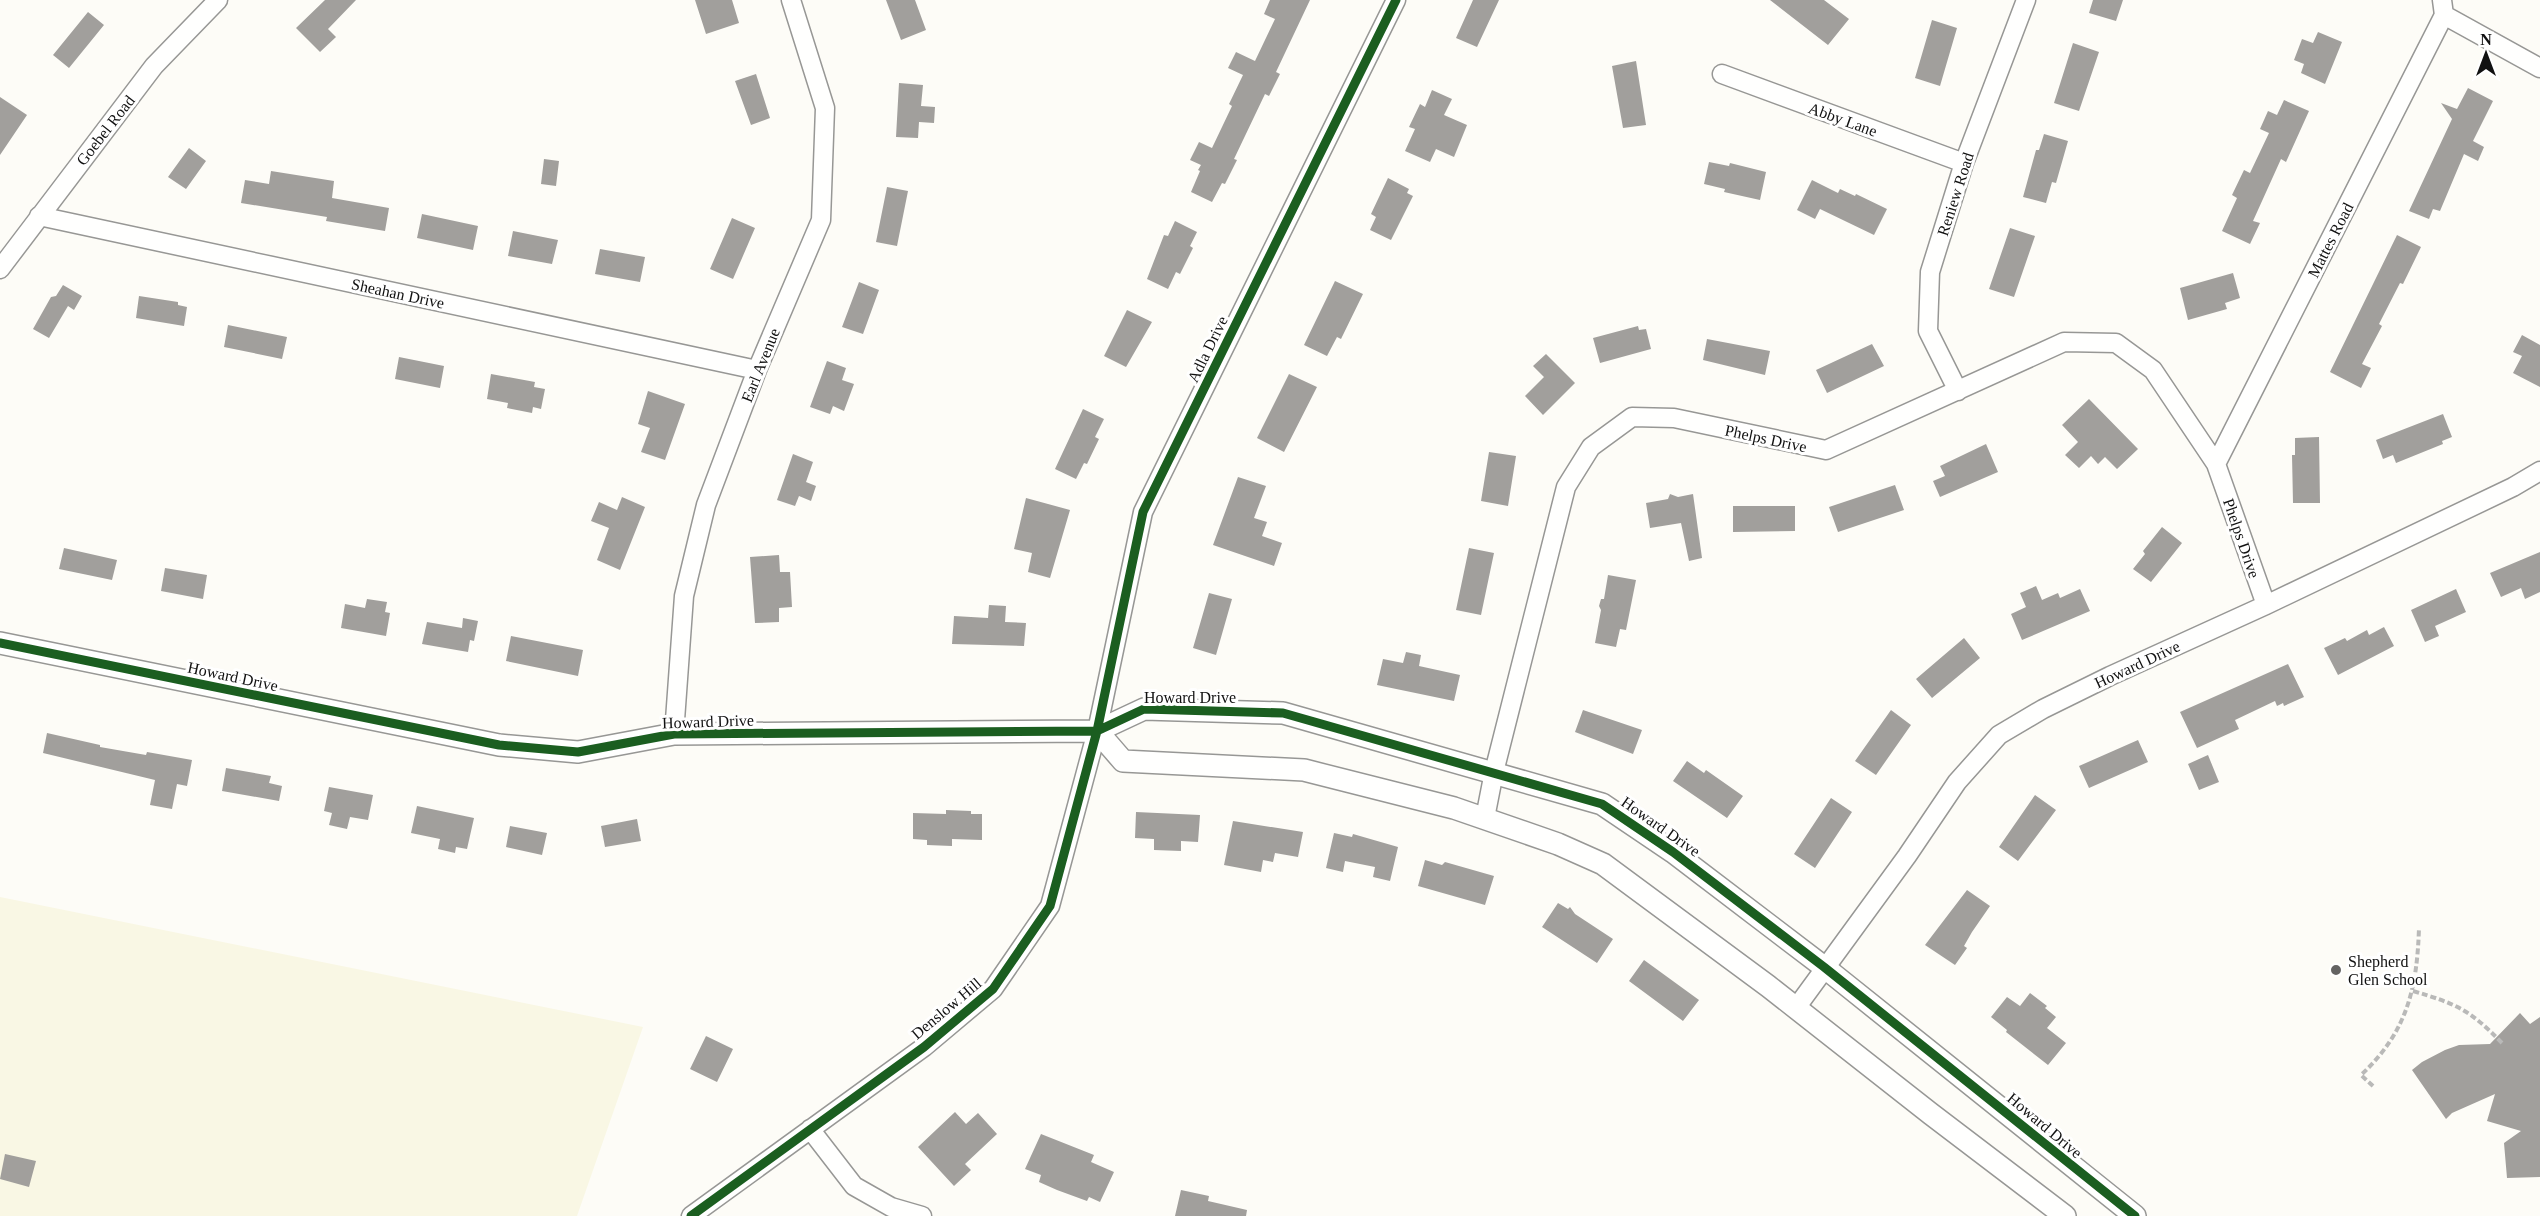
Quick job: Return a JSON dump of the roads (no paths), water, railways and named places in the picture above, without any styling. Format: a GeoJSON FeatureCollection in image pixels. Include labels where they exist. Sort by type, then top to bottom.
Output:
{"type":"FeatureCollection","features":[{"type":"Feature","properties":{"kind":"street","name":"Goebel Road"},"geometry":{"type":"LineString","coordinates":[[0,269],[154,66],[218,0]]}},
{"type":"Feature","properties":{"kind":"street","name":"Earl Avenue"},"geometry":{"type":"LineString","coordinates":[[674,734],[684,596],[706,505],[757,370],[821,220],[825,108],[790,0]]}},
{"type":"Feature","properties":{"kind":"street","name":"Adla Drive"},"geometry":{"type":"LineString","coordinates":[[1097,730],[1143,512],[1396,0]]}},
{"type":"Feature","properties":{"kind":"street","name":"Reniew Road"},"geometry":{"type":"LineString","coordinates":[[1958,391],[1928,331],[1930,272],[1964,163],[2026,0]]}},
{"type":"Feature","properties":{"kind":"street"},"geometry":{"type":"LineString","coordinates":[[2443,7],[2540,68]]}},
{"type":"Feature","properties":{"kind":"street","name":"Mattes Road"},"geometry":{"type":"LineString","coordinates":[[2216,464],[2443,7]]}},
{"type":"Feature","properties":{"kind":"street","name":"Abby Lane"},"geometry":{"type":"LineString","coordinates":[[1722,74],[1964,163]]}},
{"type":"Feature","properties":{"kind":"street","name":"Sheahan Drive"},"geometry":{"type":"LineString","coordinates":[[39,216],[757,370]]}},
{"type":"Feature","properties":{"kind":"street","name":"Phelps Drive"},"geometry":{"type":"LineString","coordinates":[[1485,819],[1494,772],[1566,487],[1591,447],[1632,417],[1674,418],[1826,450],[2064,342],[2116,343],[2153,370],[2216,464],[2266,605]]}},
{"type":"Feature","properties":{"kind":"street","name":"Howard Drive"},"geometry":{"type":"LineString","coordinates":[[1796,1008],[1907,856],[1957,783],[1999,735],[2043,708],[2266,605],[2513,487],[2540,471]]}},
{"type":"Feature","properties":{"kind":"street","name":"Howard Drive"},"geometry":{"type":"LineString","coordinates":[[0,643],[499,746],[578,752],[674,734],[1097,730],[1144,709],[1283,713],[1602,804],[1673,852],[1824,967],[2135,1216]]}},
{"type":"Feature","properties":{"kind":"street"},"geometry":{"type":"LineString","coordinates":[[1097,730],[1123,761],[1304,770],[1485,819],[1558,844],[1604,864],[1796,1008],[2066,1216]]}},
{"type":"Feature","properties":{"kind":"street","name":"Denslow Hill"},"geometry":{"type":"LineString","coordinates":[[691,1216],[924,1047],[993,989],[1050,906],[1097,730]]}},
{"type":"Feature","properties":{"kind":"street"},"geometry":{"type":"LineString","coordinates":[[810,1129],[854,1186],[891,1208],[922,1216]]}},
{"type":"Feature","properties":{"kind":"place","name":"Shepherd Glen School"},"geometry":{"type":"Point","coordinates":[2336,970]}}]}
